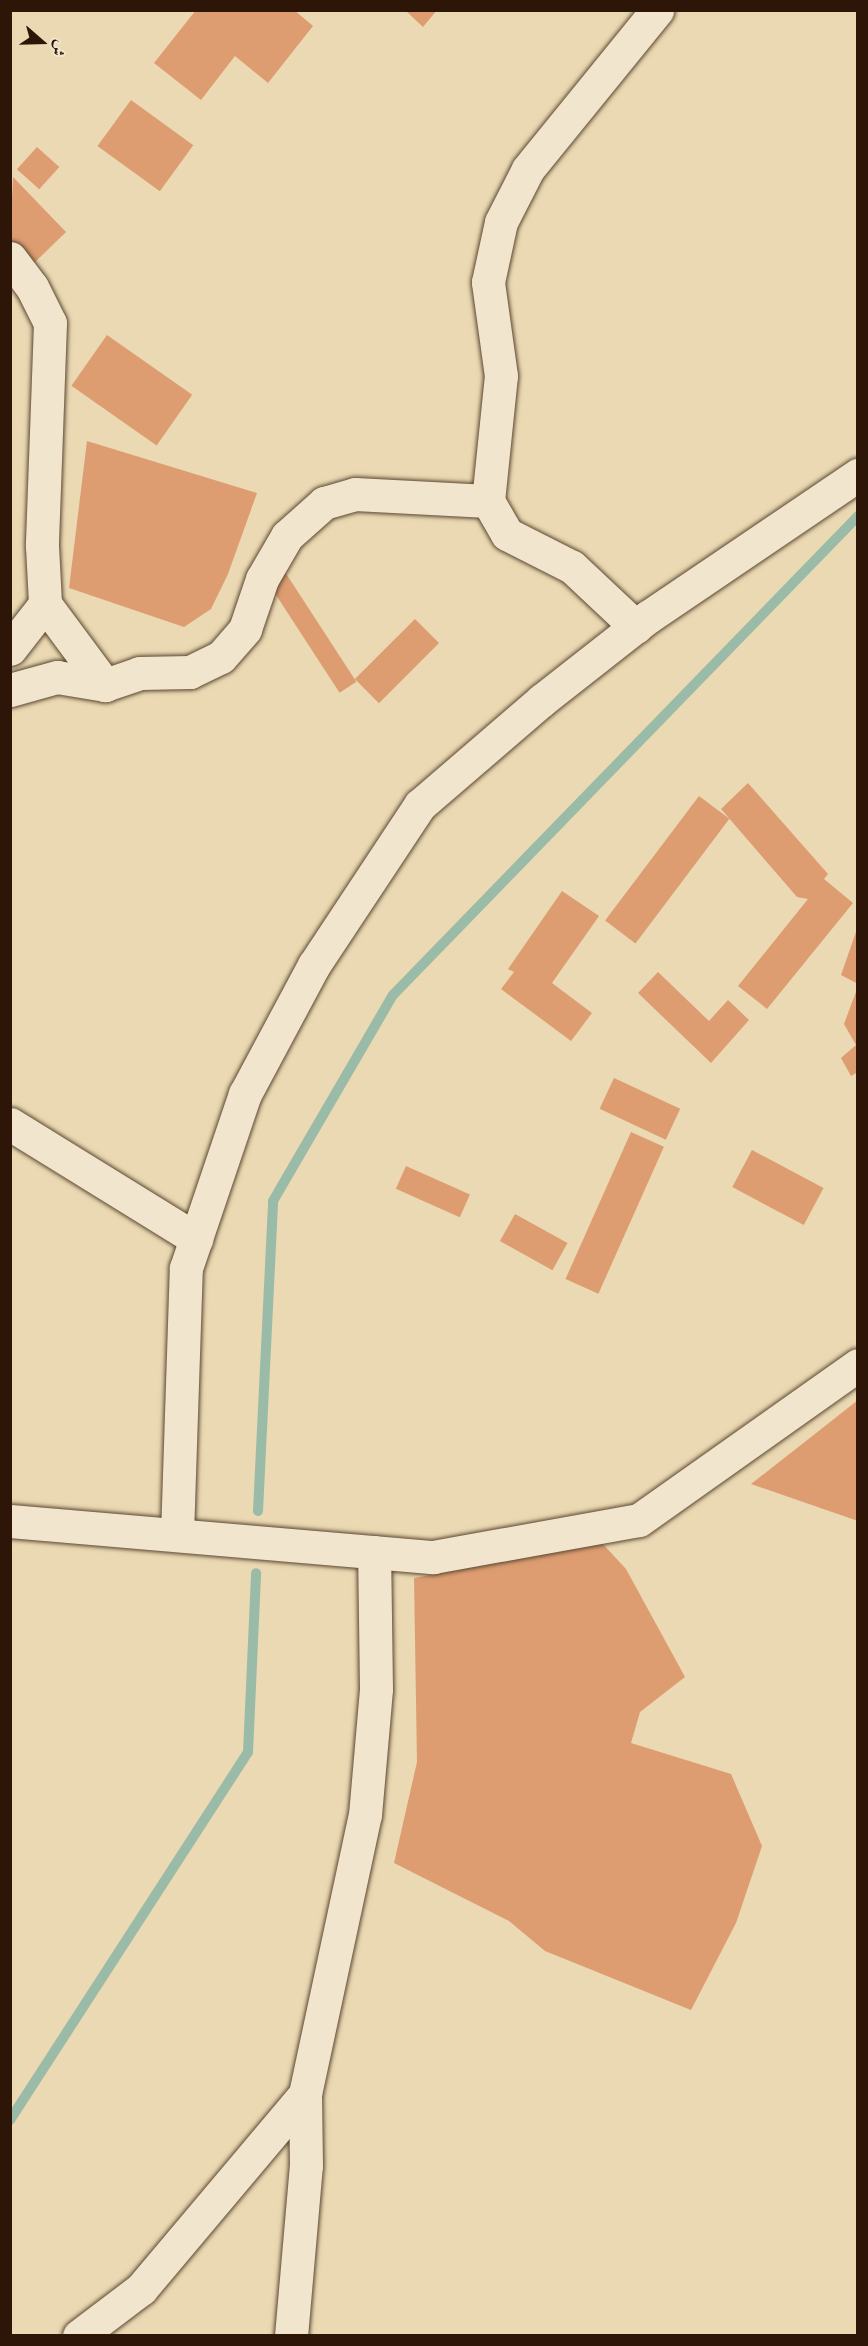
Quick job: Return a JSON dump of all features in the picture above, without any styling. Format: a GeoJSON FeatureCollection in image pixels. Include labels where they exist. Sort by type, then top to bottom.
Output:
{"type":"FeatureCollection","features":[{"type":"Feature","properties":{"kind":"street"},"geometry":{"type":"LineString","coordinates":[[636,627],[572,567],[507,534],[488,501],[501,376],[488,282],[501,222],[528,169],[657,10]]}},
{"type":"Feature","properties":{"kind":"street"},"geometry":{"type":"LineString","coordinates":[[10,258],[32,287],[50,323],[42,546],[45,604],[105,685]]}},
{"type":"Feature","properties":{"kind":"street"},"geometry":{"type":"LineString","coordinates":[[177,1535],[186,1268],[245,1094],[314,965],[420,806],[542,700],[636,627],[858,475]]}},
{"type":"Feature","properties":{"kind":"street"},"geometry":{"type":"LineString","coordinates":[[10,690],[57,677],[105,685],[139,673],[190,672],[221,657],[245,629],[262,579],[287,536],[324,503],[355,494],[488,501]]}},
{"type":"Feature","properties":{"kind":"street"},"geometry":{"type":"LineString","coordinates":[[10,649],[45,604]]}},
{"type":"Feature","properties":{"kind":"street"},"geometry":{"type":"LineString","coordinates":[[10,1124],[196,1239]]}},
{"type":"Feature","properties":{"kind":"street"},"geometry":{"type":"LineString","coordinates":[[10,1521],[433,1557],[639,1520],[858,1365]]}},
{"type":"Feature","properties":{"kind":"street"},"geometry":{"type":"LineString","coordinates":[[291,2336],[306,2166],[305,2094],[365,1815],[376,1689],[374,1552]]}},
{"type":"Feature","properties":{"kind":"street"},"geometry":{"type":"LineString","coordinates":[[79,2336],[141,2289],[305,2094]]}},
{"type":"Feature","properties":{"kind":"building"},"geometry":{"type":"Polygon","coordinates":[[[196,10],[294,10],[313,26],[268,83],[235,56],[201,100],[154,63],[196,10]]]}},
{"type":"Feature","properties":{"kind":"building"},"geometry":{"type":"Polygon","coordinates":[[[405,10],[437,10],[423,27],[405,10]]]}},
{"type":"Feature","properties":{"kind":"building"},"geometry":{"type":"Polygon","coordinates":[[[131,100],[193,145],[160,191],[97,146],[131,100]]]}},
{"type":"Feature","properties":{"kind":"building"},"geometry":{"type":"Polygon","coordinates":[[[37,147],[59,167],[39,189],[17,169],[37,147]]]}},
{"type":"Feature","properties":{"kind":"building"},"geometry":{"type":"Polygon","coordinates":[[[13,177],[66,232],[32,265],[10,242],[13,177]]]}},
{"type":"Feature","properties":{"kind":"building"},"geometry":{"type":"Polygon","coordinates":[[[107,335],[192,395],[157,445],[71,386],[107,335]]]}},
{"type":"Feature","properties":{"kind":"building"},"geometry":{"type":"Polygon","coordinates":[[[87,441],[257,493],[228,574],[211,609],[184,627],[69,588],[87,441]]]}},
{"type":"Feature","properties":{"kind":"building"},"geometry":{"type":"Polygon","coordinates":[[[285,572],[356,682],[340,693],[268,583],[285,572]]]}},
{"type":"Feature","properties":{"kind":"building"},"geometry":{"type":"Polygon","coordinates":[[[415,619],[439,643],[379,703],[355,679],[415,619]]]}},
{"type":"Feature","properties":{"kind":"building"},"geometry":{"type":"Polygon","coordinates":[[[748,783],[828,874],[824,879],[853,903],[767,1009],[738,986],[808,899],[797,897],[721,809],[748,783]]]}},
{"type":"Feature","properties":{"kind":"building"},"geometry":{"type":"Polygon","coordinates":[[[699,796],[729,819],[635,943],[605,921],[699,796]]]}},
{"type":"Feature","properties":{"kind":"building"},"geometry":{"type":"Polygon","coordinates":[[[562,891],[599,916],[552,983],[592,1013],[571,1041],[501,989],[514,972],[508,969],[562,891]]]}},
{"type":"Feature","properties":{"kind":"building"},"geometry":{"type":"Polygon","coordinates":[[[858,929],[858,984],[841,975],[858,929]]]}},
{"type":"Feature","properties":{"kind":"building"},"geometry":{"type":"Polygon","coordinates":[[[658,972],[709,1021],[728,1000],[749,1020],[711,1063],[638,993],[658,972]]]}},
{"type":"Feature","properties":{"kind":"building"},"geometry":{"type":"Polygon","coordinates":[[[857,989],[858,1072],[851,1076],[841,1058],[856,1045],[844,1024],[857,989]]]}},
{"type":"Feature","properties":{"kind":"building"},"geometry":{"type":"Polygon","coordinates":[[[614,1078],[680,1109],[666,1140],[600,1109],[614,1078]]]}},
{"type":"Feature","properties":{"kind":"building"},"geometry":{"type":"Polygon","coordinates":[[[631,1132],[664,1147],[598,1294],[566,1279],[631,1132]]]}},
{"type":"Feature","properties":{"kind":"building"},"geometry":{"type":"Polygon","coordinates":[[[752,1150],[824,1188],[804,1225],[732,1187],[752,1150]]]}},
{"type":"Feature","properties":{"kind":"building"},"geometry":{"type":"Polygon","coordinates":[[[406,1166],[470,1194],[460,1217],[396,1189],[406,1166]]]}},
{"type":"Feature","properties":{"kind":"building"},"geometry":{"type":"Polygon","coordinates":[[[515,1214],[567,1243],[552,1270],[500,1241],[515,1214]]]}},
{"type":"Feature","properties":{"kind":"building"},"geometry":{"type":"Polygon","coordinates":[[[858,1400],[858,1521],[751,1484],[806,1441],[858,1400]]]}},
{"type":"Feature","properties":{"kind":"building"},"geometry":{"type":"Polygon","coordinates":[[[602,1543],[626,1569],[685,1677],[640,1712],[631,1743],[731,1774],[762,1846],[736,1923],[691,2010],[545,1951],[509,1921],[394,1863],[417,1762],[414,1578],[602,1543]]]}},
{"type":"Feature","properties":{"kind":"waterway"},"geometry":{"type":"LineString","coordinates":[[258,1511],[273,1201],[393,995],[858,516]]}},
{"type":"Feature","properties":{"kind":"waterway"},"geometry":{"type":"LineString","coordinates":[[10,2120],[248,1752],[256,1573]]}}]}
